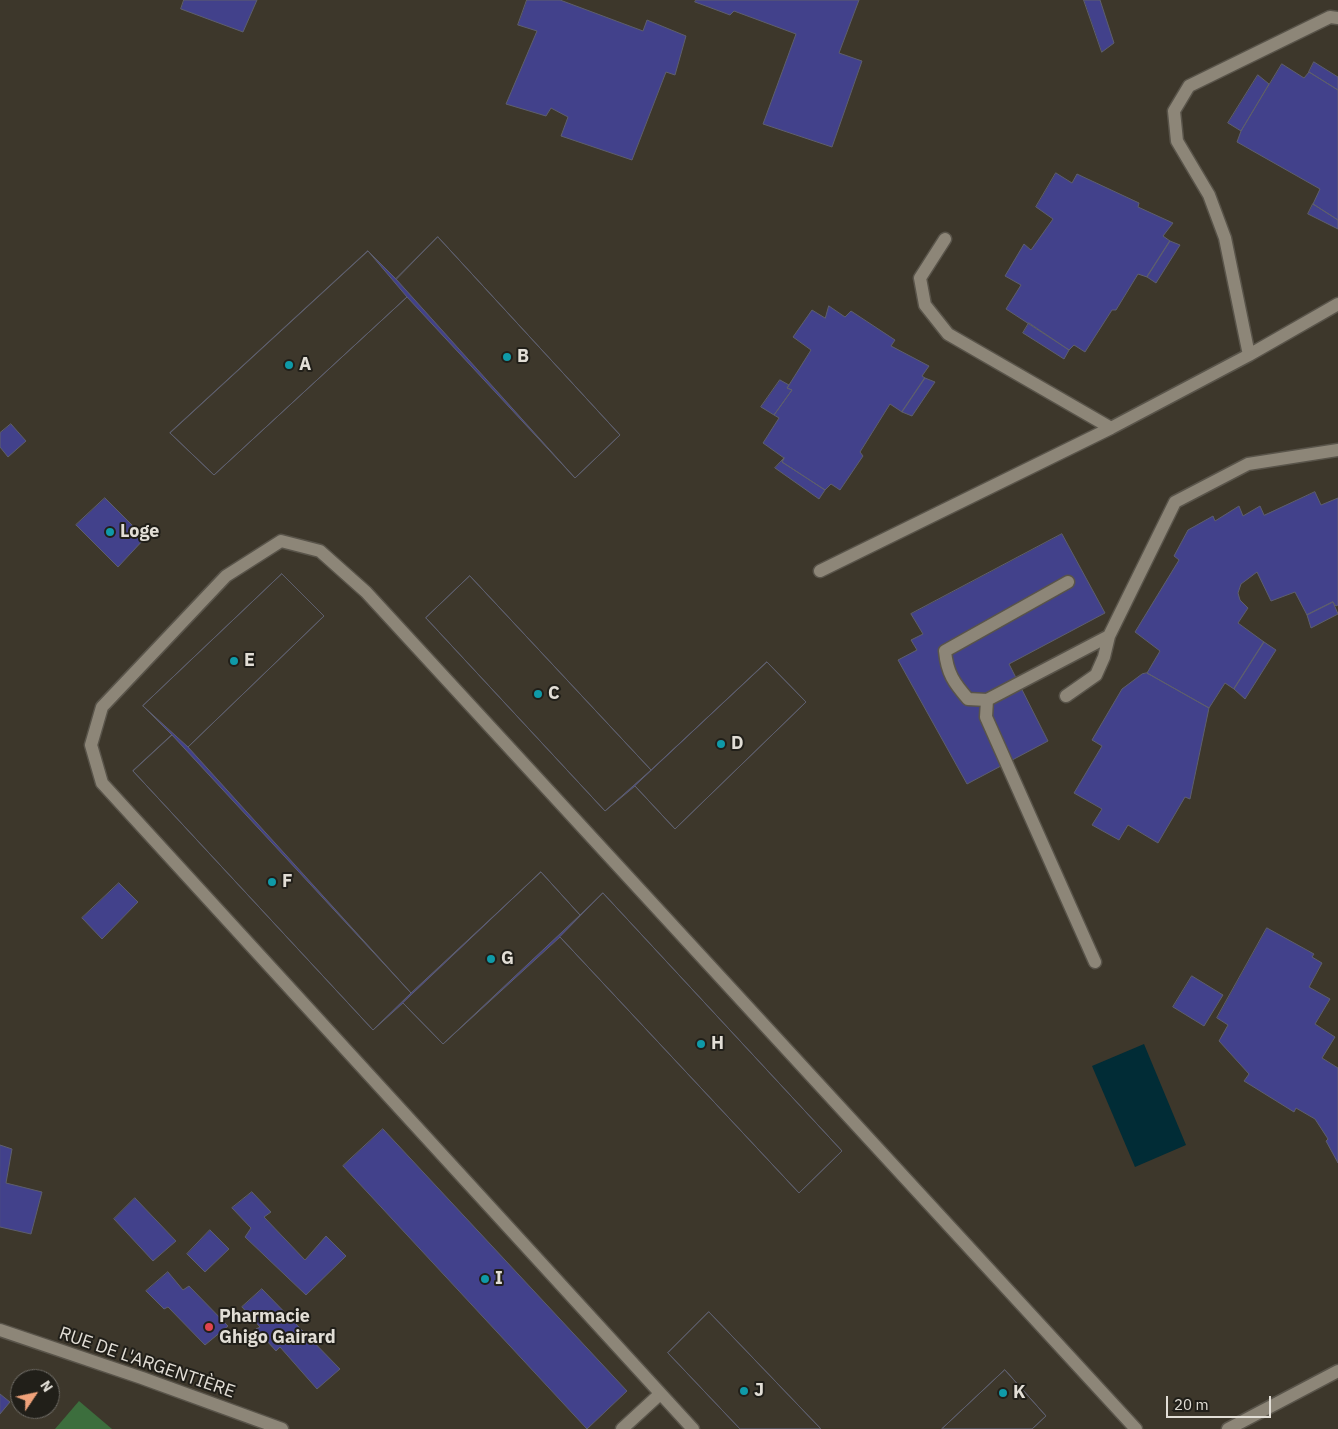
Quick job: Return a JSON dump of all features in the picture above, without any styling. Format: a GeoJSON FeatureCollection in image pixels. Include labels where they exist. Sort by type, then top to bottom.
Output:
{"type":"FeatureCollection","features":[{"type":"Feature","properties":{"kind":"street"},"geometry":{"type":"LineString","coordinates":[[1249,355],[1225,238],[1209,195],[1178,141],[1174,111],[1190,86],[1330,17],[1338,18]]}},
{"type":"Feature","properties":{"kind":"street"},"geometry":{"type":"LineString","coordinates":[[945,240],[920,278],[925,306],[948,334],[1110,428]]}},
{"type":"Feature","properties":{"kind":"street"},"geometry":{"type":"LineString","coordinates":[[820,572],[1110,428],[1249,355],[1338,304]]}},
{"type":"Feature","properties":{"kind":"street"},"geometry":{"type":"LineString","coordinates":[[1066,696],[1096,675],[1104,657],[1109,636],[1175,502],[1248,464],[1338,450]]}},
{"type":"Feature","properties":{"kind":"street"},"geometry":{"type":"LineString","coordinates":[[693,1429],[102,783],[91,745],[102,707],[226,576],[281,540],[320,550],[366,592],[1136,1429]]}},
{"type":"Feature","properties":{"kind":"street"},"geometry":{"type":"LineString","coordinates":[[1068,582],[946,651],[947,665],[955,684],[968,699],[987,700],[1109,636]]}},
{"type":"Feature","properties":{"kind":"street"},"geometry":{"type":"LineString","coordinates":[[987,700],[986,718],[1095,962]]}},
{"type":"Feature","properties":{"kind":"street","name":"RUE DE L'ARGENTIÈRE"},"geometry":{"type":"LineString","coordinates":[[0,1330],[142,1378],[282,1429]]}},
{"type":"Feature","properties":{"kind":"street"},"geometry":{"type":"LineString","coordinates":[[1228,1429],[1338,1371]]}},
{"type":"Feature","properties":{"kind":"street"},"geometry":{"type":"LineString","coordinates":[[622,1429],[660,1394]]}},
{"type":"Feature","properties":{"kind":"green space"},"geometry":{"type":"Polygon","coordinates":[[[79,1401],[112,1429],[55,1429],[79,1401]]]}},
{"type":"Feature","properties":{"kind":"water"},"geometry":{"type":"Polygon","coordinates":[[[1144,1044],[1186,1145],[1135,1167],[1092,1066],[1144,1044]]]}},
{"type":"Feature","properties":{"kind":"building"},"geometry":{"type":"Polygon","coordinates":[[[184,0],[257,0],[243,32],[181,9],[184,0]]]}},
{"type":"Feature","properties":{"kind":"building"},"geometry":{"type":"Polygon","coordinates":[[[527,0],[560,0],[643,31],[647,20],[686,36],[675,75],[666,72],[632,160],[561,136],[568,117],[551,108],[546,116],[506,104],[537,31],[518,25],[527,0]]]}},
{"type":"Feature","properties":{"kind":"building"},"geometry":{"type":"Polygon","coordinates":[[[696,0],[859,0],[839,53],[862,61],[832,147],[763,124],[796,34],[734,11],[730,15],[695,2],[696,0]]]}},
{"type":"Feature","properties":{"kind":"building"},"geometry":{"type":"Polygon","coordinates":[[[1084,0],[1100,0],[1114,43],[1102,52],[1084,0]]]}},
{"type":"Feature","properties":{"kind":"building"},"geometry":{"type":"Polygon","coordinates":[[[1314,62],[1338,77],[1338,90],[1309,72],[1314,62]]]}},
{"type":"Feature","properties":{"kind":"building"},"geometry":{"type":"Polygon","coordinates":[[[1282,64],[1304,78],[1309,72],[1338,90],[1338,220],[1313,204],[1320,189],[1237,142],[1241,131],[1282,64]]]}},
{"type":"Feature","properties":{"kind":"building"},"geometry":{"type":"Polygon","coordinates":[[[1258,75],[1269,84],[1241,131],[1228,123],[1258,75]]]}},
{"type":"Feature","properties":{"kind":"building"},"geometry":{"type":"Polygon","coordinates":[[[1056,173],[1072,183],[1077,174],[1139,203],[1138,207],[1173,223],[1163,236],[1170,241],[1147,277],[1138,274],[1116,310],[1112,310],[1085,352],[1074,345],[1069,350],[1006,309],[1021,285],[1005,276],[1024,244],[1031,250],[1053,219],[1036,207],[1056,173]]]}},
{"type":"Feature","properties":{"kind":"building"},"geometry":{"type":"Polygon","coordinates":[[[1313,204],[1338,220],[1338,229],[1308,214],[1313,204]]]}},
{"type":"Feature","properties":{"kind":"building"},"geometry":{"type":"Polygon","coordinates":[[[438,237],[620,435],[575,478],[407,297],[214,475],[170,433],[368,251],[396,279],[438,237]]]}},
{"type":"Feature","properties":{"kind":"building","name":"B"},"geometry":{"type":"Polygon","coordinates":[[[438,237],[620,435],[575,478],[396,279],[438,237]]]}},
{"type":"Feature","properties":{"kind":"building"},"geometry":{"type":"Polygon","coordinates":[[[1170,241],[1180,245],[1156,283],[1147,277],[1170,241]]]}},
{"type":"Feature","properties":{"kind":"building","name":"A"},"geometry":{"type":"Polygon","coordinates":[[[368,251],[407,297],[214,475],[170,433],[368,251]]]}},
{"type":"Feature","properties":{"kind":"building"},"geometry":{"type":"Polygon","coordinates":[[[829,306],[845,317],[851,311],[895,340],[891,346],[929,366],[922,376],[925,378],[902,412],[890,404],[860,452],[863,456],[840,490],[831,484],[825,490],[782,462],[784,458],[763,443],[779,418],[774,415],[792,390],[787,388],[811,350],[793,337],[812,310],[825,318],[829,306]]]}},
{"type":"Feature","properties":{"kind":"building"},"geometry":{"type":"Polygon","coordinates":[[[1029,323],[1069,350],[1064,359],[1023,333],[1029,323]]]}},
{"type":"Feature","properties":{"kind":"building"},"geometry":{"type":"Polygon","coordinates":[[[925,378],[935,382],[912,416],[902,412],[925,378]]]}},
{"type":"Feature","properties":{"kind":"building"},"geometry":{"type":"Polygon","coordinates":[[[780,380],[789,385],[787,388],[792,390],[774,415],[761,407],[780,380]]]}},
{"type":"Feature","properties":{"kind":"building"},"geometry":{"type":"Polygon","coordinates":[[[11,424],[26,441],[8,457],[0,447],[0,433],[11,424]]]}},
{"type":"Feature","properties":{"kind":"building"},"geometry":{"type":"Polygon","coordinates":[[[784,458],[782,462],[825,490],[819,499],[775,468],[784,458]]]}},
{"type":"Feature","properties":{"kind":"building"},"geometry":{"type":"Polygon","coordinates":[[[1315,492],[1321,505],[1338,498],[1338,605],[1336,606],[1333,602],[1307,615],[1295,592],[1271,601],[1257,572],[1241,584],[1238,593],[1240,600],[1248,608],[1238,623],[1264,642],[1234,689],[1225,683],[1209,708],[1147,673],[1160,651],[1135,632],[1179,560],[1174,556],[1188,530],[1213,516],[1215,521],[1239,506],[1243,516],[1260,506],[1264,515],[1315,492]]]}},
{"type":"Feature","properties":{"kind":"building","name":"Loge"},"geometry":{"type":"Polygon","coordinates":[[[105,498],[145,538],[118,567],[76,525],[105,498]]]}},
{"type":"Feature","properties":{"kind":"building"},"geometry":{"type":"Polygon","coordinates":[[[1062,534],[1105,613],[1009,664],[1048,741],[967,784],[898,660],[917,650],[911,640],[923,634],[911,614],[1062,534]]]}},
{"type":"Feature","properties":{"kind":"building"},"geometry":{"type":"Polygon","coordinates":[[[282,574],[324,616],[188,747],[411,993],[541,872],[580,915],[603,893],[842,1151],[799,1193],[560,937],[443,1044],[403,1003],[373,1030],[133,771],[172,735],[143,706],[282,574]]]}},
{"type":"Feature","properties":{"kind":"building","name":"E"},"geometry":{"type":"Polygon","coordinates":[[[282,574],[324,616],[188,747],[143,706],[282,574]]]}},
{"type":"Feature","properties":{"kind":"building","name":"C"},"geometry":{"type":"Polygon","coordinates":[[[470,576],[651,770],[767,662],[806,702],[675,829],[635,786],[605,811],[426,618],[470,576]]]}},
{"type":"Feature","properties":{"kind":"building","name":"C"},"geometry":{"type":"Polygon","coordinates":[[[470,576],[651,770],[605,811],[426,618],[470,576]]]}},
{"type":"Feature","properties":{"kind":"building"},"geometry":{"type":"Polygon","coordinates":[[[1333,602],[1338,614],[1311,628],[1307,615],[1333,602]]]}},
{"type":"Feature","properties":{"kind":"building"},"geometry":{"type":"Polygon","coordinates":[[[1264,642],[1276,650],[1245,699],[1234,689],[1264,642]]]}},
{"type":"Feature","properties":{"kind":"building","name":"D"},"geometry":{"type":"Polygon","coordinates":[[[767,662],[806,702],[675,829],[635,786],[767,662]]]}},
{"type":"Feature","properties":{"kind":"building"},"geometry":{"type":"Polygon","coordinates":[[[1147,673],[1209,708],[1190,799],[1185,797],[1158,843],[1128,825],[1119,840],[1092,825],[1102,809],[1074,793],[1102,746],[1092,740],[1122,689],[1142,674],[1147,673]]]}},
{"type":"Feature","properties":{"kind":"building","name":"F"},"geometry":{"type":"Polygon","coordinates":[[[172,735],[411,993],[373,1030],[133,771],[172,735]]]}},
{"type":"Feature","properties":{"kind":"building","name":"G"},"geometry":{"type":"Polygon","coordinates":[[[541,872],[580,915],[443,1044],[403,1003],[541,872]]]}},
{"type":"Feature","properties":{"kind":"building"},"geometry":{"type":"Polygon","coordinates":[[[119,883],[138,902],[102,939],[82,918],[119,883]]]}},
{"type":"Feature","properties":{"kind":"building","name":"H"},"geometry":{"type":"Polygon","coordinates":[[[603,893],[842,1151],[799,1193],[560,937],[603,893]]]}},
{"type":"Feature","properties":{"kind":"building"},"geometry":{"type":"Polygon","coordinates":[[[1267,928],[1314,954],[1312,957],[1322,963],[1309,987],[1330,999],[1315,1024],[1335,1037],[1322,1058],[1338,1068],[1338,1163],[1326,1141],[1328,1139],[1315,1119],[1296,1108],[1294,1112],[1244,1081],[1249,1074],[1219,1041],[1228,1025],[1217,1018],[1267,928]]]}},
{"type":"Feature","properties":{"kind":"building"},"geometry":{"type":"Polygon","coordinates":[[[1192,976],[1223,995],[1204,1026],[1173,1007],[1192,976]]]}},
{"type":"Feature","properties":{"kind":"building","name":"I"},"geometry":{"type":"Polygon","coordinates":[[[383,1129],[627,1391],[587,1429],[343,1166],[383,1129]]]}},
{"type":"Feature","properties":{"kind":"building"},"geometry":{"type":"Polygon","coordinates":[[[0,1145],[12,1149],[6,1183],[42,1192],[31,1234],[0,1227],[0,1145]]]}},
{"type":"Feature","properties":{"kind":"building"},"geometry":{"type":"Polygon","coordinates":[[[252,1192],[271,1212],[264,1217],[305,1260],[326,1236],[346,1256],[306,1295],[245,1237],[251,1228],[232,1208],[252,1192]]]}},
{"type":"Feature","properties":{"kind":"building"},"geometry":{"type":"Polygon","coordinates":[[[135,1198],[176,1241],[153,1261],[114,1219],[135,1198]]]}},
{"type":"Feature","properties":{"kind":"building"},"geometry":{"type":"Polygon","coordinates":[[[210,1230],[229,1249],[205,1272],[187,1254],[210,1230]]]}},
{"type":"Feature","properties":{"kind":"building"},"geometry":{"type":"Polygon","coordinates":[[[168,1272],[183,1290],[189,1286],[228,1326],[205,1345],[168,1307],[164,1309],[146,1291],[168,1272]]]}},
{"type":"Feature","properties":{"kind":"building"},"geometry":{"type":"Polygon","coordinates":[[[262,1289],[340,1369],[317,1389],[280,1347],[276,1351],[256,1329],[260,1327],[242,1307],[262,1289]]]}},
{"type":"Feature","properties":{"kind":"building","name":"J"},"geometry":{"type":"Polygon","coordinates":[[[709,1312],[821,1429],[740,1429],[668,1353],[709,1312]]]}},
{"type":"Feature","properties":{"kind":"building","name":"J"},"geometry":{"type":"Polygon","coordinates":[[[709,1312],[821,1429],[740,1429],[668,1353],[709,1312]]]}},
{"type":"Feature","properties":{"kind":"building","name":"K"},"geometry":{"type":"Polygon","coordinates":[[[1005,1370],[1046,1416],[1032,1429],[942,1429],[1005,1370]]]}},
{"type":"Feature","properties":{"kind":"building","name":"K"},"geometry":{"type":"Polygon","coordinates":[[[1005,1370],[1046,1416],[1032,1429],[942,1429],[1005,1370]]]}},
{"type":"Feature","properties":{"kind":"building"},"geometry":{"type":"Polygon","coordinates":[[[0,1394],[10,1402],[0,1414],[0,1394]]]}},
{"type":"Feature","properties":{"kind":"place","name":"B"},"geometry":{"type":"Point","coordinates":[507,357]}},
{"type":"Feature","properties":{"kind":"place","name":"A"},"geometry":{"type":"Point","coordinates":[289,365]}},
{"type":"Feature","properties":{"kind":"place","name":"Loge"},"geometry":{"type":"Point","coordinates":[110,532]}},
{"type":"Feature","properties":{"kind":"place","name":"E"},"geometry":{"type":"Point","coordinates":[234,661]}},
{"type":"Feature","properties":{"kind":"place","name":"C"},"geometry":{"type":"Point","coordinates":[538,694]}},
{"type":"Feature","properties":{"kind":"place","name":"D"},"geometry":{"type":"Point","coordinates":[721,744]}},
{"type":"Feature","properties":{"kind":"place","name":"F"},"geometry":{"type":"Point","coordinates":[272,882]}},
{"type":"Feature","properties":{"kind":"place","name":"G"},"geometry":{"type":"Point","coordinates":[491,959]}},
{"type":"Feature","properties":{"kind":"place","name":"H"},"geometry":{"type":"Point","coordinates":[701,1044]}},
{"type":"Feature","properties":{"kind":"place","name":"I"},"geometry":{"type":"Point","coordinates":[485,1279]}},
{"type":"Feature","properties":{"kind":"place","name":"Pharmacie Ghigo Gairard"},"geometry":{"type":"Point","coordinates":[209,1327]}},
{"type":"Feature","properties":{"kind":"place","name":"J"},"geometry":{"type":"Point","coordinates":[744,1391]}},
{"type":"Feature","properties":{"kind":"place","name":"K"},"geometry":{"type":"Point","coordinates":[1003,1393]}}]}
